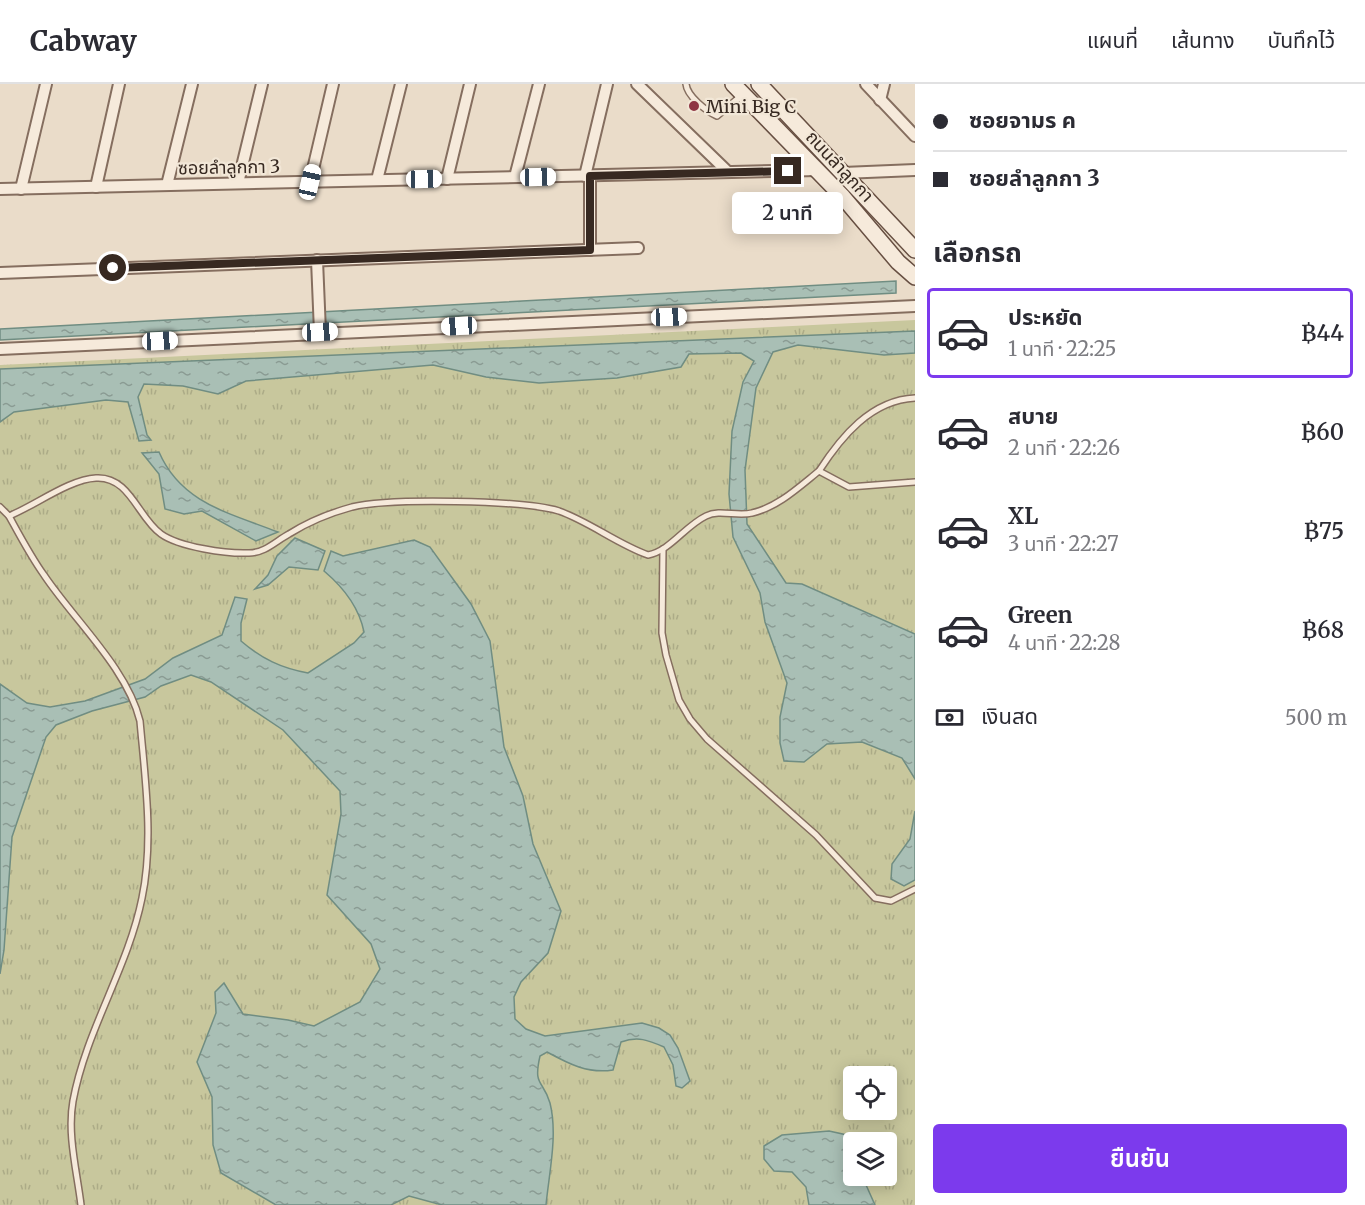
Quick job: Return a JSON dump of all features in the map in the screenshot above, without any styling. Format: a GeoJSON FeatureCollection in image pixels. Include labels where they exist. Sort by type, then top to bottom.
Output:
{"type":"FeatureCollection","features":[{"type":"Feature","properties":{"kind":"main road","name":"ถนนลำลูกกา"},"geometry":{"type":"LineString","coordinates":[[759,84],[915,250]]}},
{"type":"Feature","properties":{"kind":"main road","name":"ถนนลำลูกกา"},"geometry":{"type":"LineString","coordinates":[[738,89],[818,170],[898,262],[915,277]]}},
{"type":"Feature","properties":{"kind":"street"},"geometry":{"type":"LineString","coordinates":[[21,189],[46,84]]}},
{"type":"Feature","properties":{"kind":"street"},"geometry":{"type":"LineString","coordinates":[[96,187],[119,84]]}},
{"type":"Feature","properties":{"kind":"street"},"geometry":{"type":"LineString","coordinates":[[167,185],[192,84]]}},
{"type":"Feature","properties":{"kind":"street"},"geometry":{"type":"LineString","coordinates":[[238,183],[262,84]]}},
{"type":"Feature","properties":{"kind":"street"},"geometry":{"type":"LineString","coordinates":[[310,182],[333,84]]}},
{"type":"Feature","properties":{"kind":"street"},"geometry":{"type":"LineString","coordinates":[[377,180],[401,84]]}},
{"type":"Feature","properties":{"kind":"street"},"geometry":{"type":"LineString","coordinates":[[447,179],[470,84]]}},
{"type":"Feature","properties":{"kind":"street"},"geometry":{"type":"LineString","coordinates":[[515,177],[538,84]]}},
{"type":"Feature","properties":{"kind":"street"},"geometry":{"type":"LineString","coordinates":[[590,250],[588,176],[607,84]]}},
{"type":"Feature","properties":{"kind":"street"},"geometry":{"type":"LineString","coordinates":[[637,84],[728,172]]}},
{"type":"Feature","properties":{"kind":"street"},"geometry":{"type":"LineString","coordinates":[[866,84],[915,135]]}},
{"type":"Feature","properties":{"kind":"street"},"geometry":{"type":"LineString","coordinates":[[880,100],[884,84]]}},
{"type":"Feature","properties":{"kind":"street","name":"ซอยลำลูกกา 3"},"geometry":{"type":"LineString","coordinates":[[0,189],[818,170]]}},
{"type":"Feature","properties":{"kind":"street"},"geometry":{"type":"LineString","coordinates":[[843,173],[915,170]]}},
{"type":"Feature","properties":{"kind":"street"},"geometry":{"type":"LineString","coordinates":[[0,273],[638,248]]}},
{"type":"Feature","properties":{"kind":"street"},"geometry":{"type":"LineString","coordinates":[[316,260],[319,327]]}},
{"type":"Feature","properties":{"kind":"street"},"geometry":{"type":"LineString","coordinates":[[0,350],[319,327],[915,306]]}},
{"type":"Feature","properties":{"kind":"lane"},"geometry":{"type":"LineString","coordinates":[[686,84],[687,90],[717,116],[738,89]]}},
{"type":"Feature","properties":{"kind":"lane"},"geometry":{"type":"LineString","coordinates":[[9,516],[78,483],[93,478],[106,478],[127,492],[151,525],[174,542],[249,553],[270,547],[311,522],[354,506],[399,502],[516,504],[542,507],[562,512],[648,555],[663,549],[708,515],[750,514],[783,499],[819,471],[836,445],[867,417],[897,399],[915,398]]}},
{"type":"Feature","properties":{"kind":"lane"},"geometry":{"type":"LineString","coordinates":[[819,471],[849,486],[915,482]]}},
{"type":"Feature","properties":{"kind":"lane"},"geometry":{"type":"LineString","coordinates":[[0,507],[9,516],[44,575],[125,684],[136,706],[146,800],[147,844],[143,895],[133,938],[89,1048],[73,1103],[73,1140],[81,1205]]}},
{"type":"Feature","properties":{"kind":"lane"},"geometry":{"type":"LineString","coordinates":[[663,549],[662,633],[679,700],[690,719],[707,739],[816,835],[875,898],[891,901],[915,889]]}},
{"type":"Feature","properties":{"kind":"green space"},"geometry":{"type":"Polygon","coordinates":[[[915,320],[915,1205],[0,1205],[0,365],[915,320]]]}},
{"type":"Feature","properties":{"kind":"water"},"geometry":{"type":"Polygon","coordinates":[[[896,281],[896,293],[0,340],[0,329],[896,281]]]}},
{"type":"Feature","properties":{"kind":"water"},"geometry":{"type":"Polygon","coordinates":[[[915,331],[915,353],[884,355],[798,345],[773,352],[756,388],[745,470],[747,524],[786,583],[802,584],[915,634],[915,779],[902,758],[862,742],[827,744],[804,762],[784,761],[780,743],[780,717],[787,683],[765,622],[760,593],[733,537],[729,494],[732,431],[743,382],[754,361],[741,353],[689,354],[681,367],[617,378],[539,383],[486,377],[433,365],[246,381],[218,394],[183,386],[144,384],[138,397],[147,435],[151,440],[139,441],[128,402],[106,400],[14,412],[0,422],[0,369],[915,331]]]}},
{"type":"Feature","properties":{"kind":"water"},"geometry":{"type":"Polygon","coordinates":[[[159,452],[168,469],[193,495],[225,512],[278,532],[256,541],[202,511],[184,514],[165,509],[159,474],[142,453],[159,452]]]}},
{"type":"Feature","properties":{"kind":"water"},"geometry":{"type":"Polygon","coordinates":[[[295,538],[325,551],[318,570],[289,567],[268,585],[255,589],[268,575],[277,556],[295,538]]]}},
{"type":"Feature","properties":{"kind":"water"},"geometry":{"type":"Polygon","coordinates":[[[414,540],[430,547],[471,604],[490,641],[504,747],[523,796],[533,844],[561,911],[548,953],[521,982],[514,997],[515,1019],[526,1029],[545,1036],[642,1023],[659,1028],[670,1035],[678,1048],[690,1081],[682,1088],[676,1086],[673,1065],[664,1047],[643,1040],[633,1039],[621,1042],[613,1070],[587,1069],[547,1052],[540,1056],[538,1078],[550,1103],[553,1128],[546,1205],[442,1205],[409,1196],[391,1205],[276,1205],[221,1173],[213,1145],[212,1097],[197,1062],[216,1013],[215,992],[224,983],[243,1014],[314,1026],[360,1002],[380,969],[371,944],[327,895],[341,814],[340,791],[283,730],[211,682],[191,675],[161,686],[145,697],[92,711],[56,725],[46,737],[12,837],[4,950],[0,974],[0,684],[27,703],[50,707],[85,701],[145,679],[173,658],[222,635],[235,597],[247,599],[241,623],[241,641],[272,662],[308,673],[354,643],[364,632],[362,623],[349,598],[324,571],[331,551],[343,556],[414,540]]]}},
{"type":"Feature","properties":{"kind":"water"},"geometry":{"type":"Polygon","coordinates":[[[915,811],[915,880],[904,886],[891,879],[892,864],[910,839],[915,811]]]}},
{"type":"Feature","properties":{"kind":"water"},"geometry":{"type":"Polygon","coordinates":[[[829,1131],[843,1134],[843,1186],[866,1186],[875,1205],[809,1205],[806,1187],[792,1172],[774,1171],[764,1159],[764,1146],[782,1135],[829,1131]]]}},
{"type":"Feature","properties":{"kind":"place","name":"Mini Big C"},"geometry":{"type":"Point","coordinates":[694,106]}},
{"type":"Feature","properties":{"kind":"route"},"geometry":{"type":"LineString","coordinates":[[113,268],[590,250],[590,176],[788,171]]}}]}
